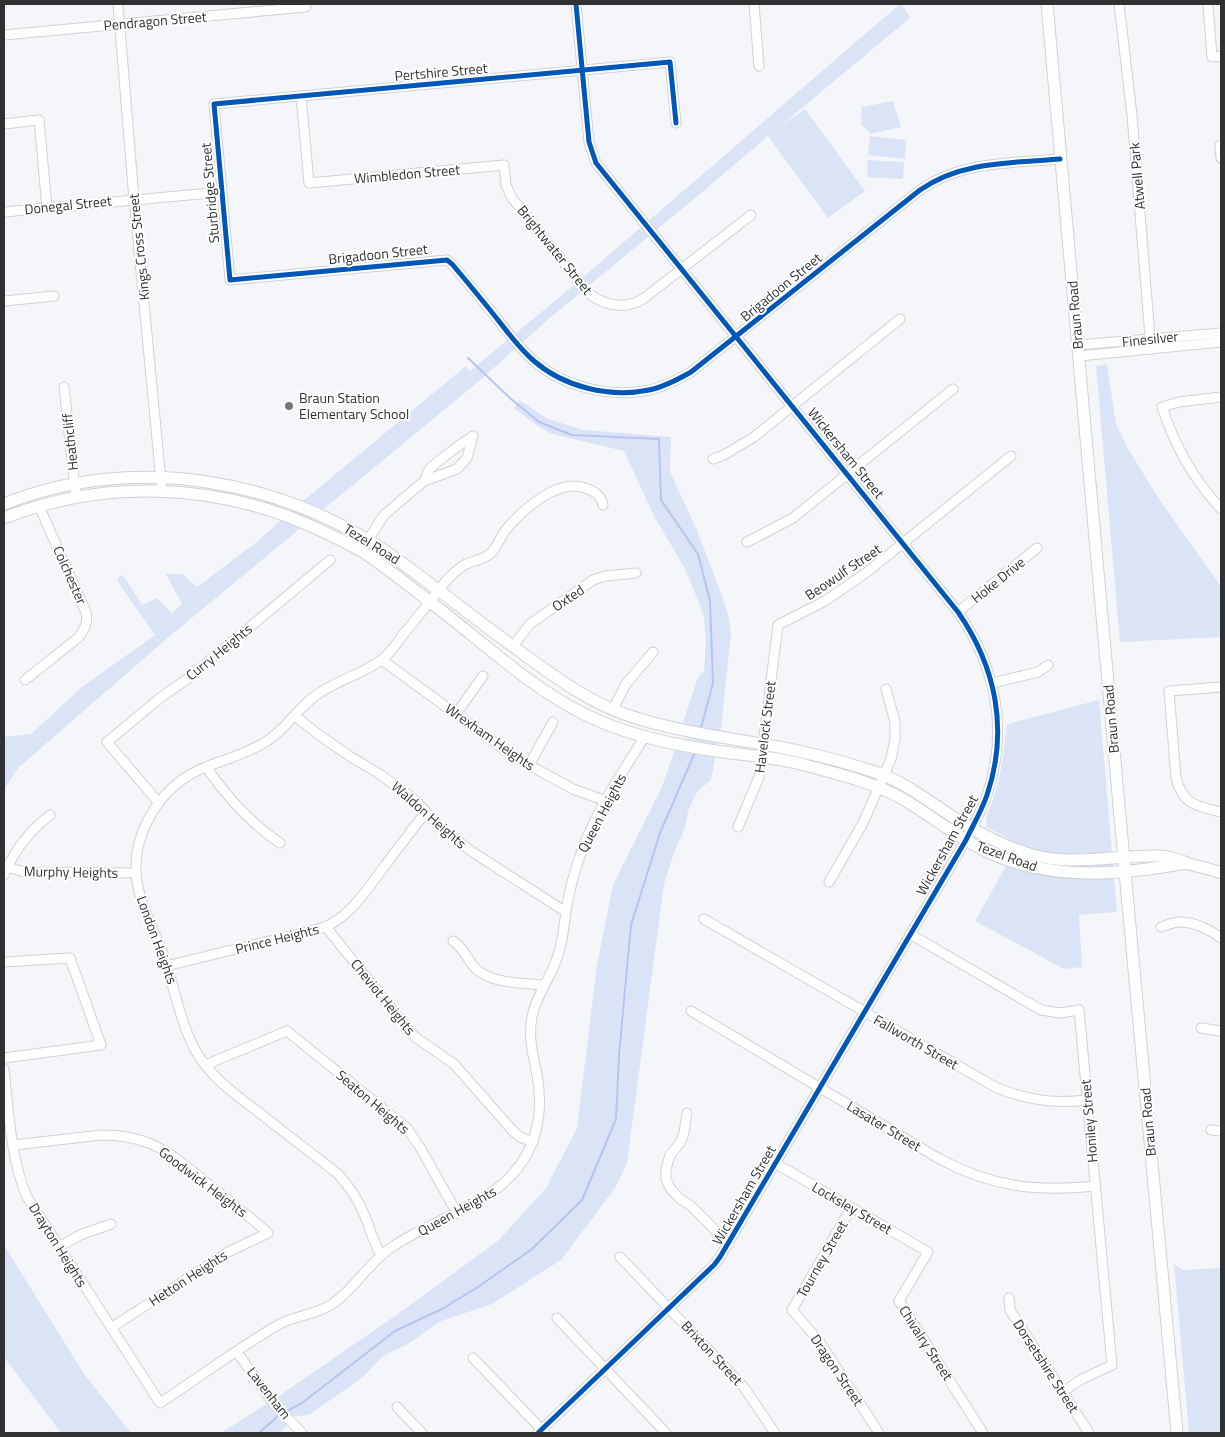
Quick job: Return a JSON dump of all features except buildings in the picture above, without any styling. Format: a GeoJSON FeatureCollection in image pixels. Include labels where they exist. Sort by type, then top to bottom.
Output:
{"type":"FeatureCollection","features":[{"type":"Feature","properties":{"kind":"main road","name":"Braun Road"},"geometry":{"type":"LineString","coordinates":[[1048,4],[1060,159],[1177,1433]]}},
{"type":"Feature","properties":{"kind":"main road","name":"Tezel Road"},"geometry":{"type":"LineString","coordinates":[[4,504],[74,484],[120,478],[243,502],[283,514],[326,533],[362,552],[522,673],[587,716],[645,736],[697,747],[806,765],[878,787],[902,798],[966,840],[990,853],[1042,869],[1089,874],[1125,872],[1186,863]]}},
{"type":"Feature","properties":{"kind":"main road","name":"Tezel Road"},"geometry":{"type":"LineString","coordinates":[[4,518],[39,506],[76,497],[162,485],[215,484],[270,496],[337,522],[388,552],[546,670],[591,700],[613,709],[650,722],[701,734],[814,754],[884,775],[996,841],[1034,855],[1070,860],[1159,856],[1176,858],[1186,863],[1221,872]]}},
{"type":"Feature","properties":{"kind":"street","name":"Kings Cross Street"},"geometry":{"type":"LineString","coordinates":[[118,4],[118,24],[134,199],[162,485]]}},
{"type":"Feature","properties":{"kind":"street","name":"Wickersham Street"},"geometry":{"type":"LineString","coordinates":[[542,1432],[714,1265],[729,1244],[966,840],[987,796],[996,758],[998,728],[992,683],[979,646],[958,612],[904,542],[596,162],[589,142],[576,4]]}},
{"type":"Feature","properties":{"kind":"street"},"geometry":{"type":"LineString","coordinates":[[754,4],[759,66]]}},
{"type":"Feature","properties":{"kind":"street","name":"Atwell Park"},"geometry":{"type":"LineString","coordinates":[[1119,4],[1132,115],[1151,349]]}},
{"type":"Feature","properties":{"kind":"street"},"geometry":{"type":"LineString","coordinates":[[1208,4],[1217,56]]}},
{"type":"Feature","properties":{"kind":"street","name":"Pendragon Street"},"geometry":{"type":"LineString","coordinates":[[4,35],[306,7]]}},
{"type":"Feature","properties":{"kind":"street","name":"Pertshire Street"},"geometry":{"type":"LineString","coordinates":[[214,104],[670,62],[676,123]]}},
{"type":"Feature","properties":{"kind":"street","name":"Wimbledon Street"},"geometry":{"type":"LineString","coordinates":[[301,96],[309,183],[504,165]]}},
{"type":"Feature","properties":{"kind":"street","name":"Sturbridge Street"},"geometry":{"type":"LineString","coordinates":[[214,104],[230,280]]}},
{"type":"Feature","properties":{"kind":"street"},"geometry":{"type":"LineString","coordinates":[[4,124],[39,120],[47,208]]}},
{"type":"Feature","properties":{"kind":"street"},"geometry":{"type":"LineString","coordinates":[[1221,145],[1221,158]]}},
{"type":"Feature","properties":{"kind":"street","name":"Brigadoon Street"},"geometry":{"type":"LineString","coordinates":[[230,280],[447,260],[515,341],[535,362],[549,372],[574,384],[609,392],[635,392],[664,386],[691,372],[912,196],[940,178],[950,173],[973,167],[1060,159]]}},
{"type":"Feature","properties":{"kind":"street","name":"Brightwater Street"},"geometry":{"type":"LineString","coordinates":[[504,165],[506,185],[512,198],[589,294],[600,302],[609,305],[622,306],[639,301],[751,215]]}},
{"type":"Feature","properties":{"kind":"street","name":"Donegal Street"},"geometry":{"type":"LineString","coordinates":[[4,212],[221,192]]}},
{"type":"Feature","properties":{"kind":"street"},"geometry":{"type":"LineString","coordinates":[[4,301],[54,296]]}},
{"type":"Feature","properties":{"kind":"street"},"geometry":{"type":"LineString","coordinates":[[713,459],[740,446],[900,319]]}},
{"type":"Feature","properties":{"kind":"street","name":"Finesilver"},"geometry":{"type":"LineString","coordinates":[[1078,351],[1150,340],[1221,333]]}},
{"type":"Feature","properties":{"kind":"street","name":"Finesilver"},"geometry":{"type":"LineString","coordinates":[[1078,351],[1151,349],[1221,342]]}},
{"type":"Feature","properties":{"kind":"street","name":"Heathcliff"},"geometry":{"type":"LineString","coordinates":[[64,386],[76,497]]}},
{"type":"Feature","properties":{"kind":"street"},"geometry":{"type":"LineString","coordinates":[[747,542],[793,518],[953,389]]}},
{"type":"Feature","properties":{"kind":"street"},"geometry":{"type":"LineString","coordinates":[[1221,397],[1179,402],[1162,407],[1180,453],[1199,483],[1221,509]]}},
{"type":"Feature","properties":{"kind":"street"},"geometry":{"type":"LineString","coordinates":[[368,540],[384,515],[424,481],[457,469],[467,458],[473,436],[436,463],[429,470],[424,481]]}},
{"type":"Feature","properties":{"kind":"street","name":"Beowulf Street"},"geometry":{"type":"LineString","coordinates":[[778,625],[824,601],[867,572],[1011,456]]}},
{"type":"Feature","properties":{"kind":"street","name":"London Heights"},"geometry":{"type":"LineString","coordinates":[[381,1255],[359,1203],[338,1174],[228,1088],[205,1065],[189,1036],[166,966],[143,906],[136,873],[137,854],[141,838],[150,816],[159,803],[180,782],[206,768],[256,748],[278,733],[315,696],[382,660],[456,571],[491,553],[512,523],[553,490],[572,486],[584,487],[598,494],[602,498],[603,505]]}},
{"type":"Feature","properties":{"kind":"street","name":"Colchester"},"geometry":{"type":"LineString","coordinates":[[25,680],[79,637],[85,628],[87,618],[39,506]]}},
{"type":"Feature","properties":{"kind":"street","name":"Hoke Drive"},"geometry":{"type":"LineString","coordinates":[[958,612],[1037,548]]}},
{"type":"Feature","properties":{"kind":"street","name":"Curry Heights"},"geometry":{"type":"LineString","coordinates":[[159,803],[108,742],[160,698],[190,677],[330,560]]}},
{"type":"Feature","properties":{"kind":"street","name":"Oxted"},"geometry":{"type":"LineString","coordinates":[[513,646],[530,624],[593,580],[605,576],[636,573]]}},
{"type":"Feature","properties":{"kind":"street","name":"Havelock Street"},"geometry":{"type":"LineString","coordinates":[[738,826],[757,784],[778,625]]}},
{"type":"Feature","properties":{"kind":"street"},"geometry":{"type":"LineString","coordinates":[[613,709],[626,684],[653,652]]}},
{"type":"Feature","properties":{"kind":"street","name":"Wrexham Heights"},"geometry":{"type":"LineString","coordinates":[[382,660],[529,765],[573,789],[606,801]]}},
{"type":"Feature","properties":{"kind":"street"},"geometry":{"type":"LineString","coordinates":[[992,683],[1038,672],[1048,665]]}},
{"type":"Feature","properties":{"kind":"street"},"geometry":{"type":"LineString","coordinates":[[456,714],[483,676]]}},
{"type":"Feature","properties":{"kind":"street"},"geometry":{"type":"LineString","coordinates":[[1221,687],[1168,691],[1178,788],[1183,796],[1197,806],[1221,812]]}},
{"type":"Feature","properties":{"kind":"street"},"geometry":{"type":"LineString","coordinates":[[829,882],[863,823],[891,759],[895,739],[894,714],[886,689]]}},
{"type":"Feature","properties":{"kind":"street","name":"Waldon Heights"},"geometry":{"type":"LineString","coordinates":[[295,716],[319,735],[397,786],[415,800],[453,838],[566,912]]}},
{"type":"Feature","properties":{"kind":"street"},"geometry":{"type":"LineString","coordinates":[[529,765],[553,722]]}},
{"type":"Feature","properties":{"kind":"street"},"geometry":{"type":"LineString","coordinates":[[697,747],[701,734]]}},
{"type":"Feature","properties":{"kind":"street","name":"Queen Heights"},"geometry":{"type":"LineString","coordinates":[[160,1404],[278,1324],[319,1311],[336,1301],[348,1291],[381,1255],[404,1240],[457,1213],[498,1189],[517,1168],[532,1142],[540,1104],[538,1077],[531,1048],[531,1027],[534,1007],[558,958],[571,886],[579,856],[591,828],[645,736]]}},
{"type":"Feature","properties":{"kind":"street"},"geometry":{"type":"LineString","coordinates":[[206,768],[236,807],[280,843]]}},
{"type":"Feature","properties":{"kind":"street","name":"Prince Heights"},"geometry":{"type":"LineString","coordinates":[[166,966],[326,927],[340,919],[360,898],[426,812]]}},
{"type":"Feature","properties":{"kind":"street"},"geometry":{"type":"LineString","coordinates":[[6,871],[25,838],[38,824],[50,815]]}},
{"type":"Feature","properties":{"kind":"street","name":"Murphy Heights"},"geometry":{"type":"LineString","coordinates":[[6,871],[136,873]]}},
{"type":"Feature","properties":{"kind":"street","name":"Fallworth Street"},"geometry":{"type":"LineString","coordinates":[[704,919],[985,1082],[1010,1093],[1040,1101],[1087,1100]]}},
{"type":"Feature","properties":{"kind":"street"},"geometry":{"type":"LineString","coordinates":[[1160,927],[1179,922],[1189,923],[1211,931],[1221,938]]}},
{"type":"Feature","properties":{"kind":"street","name":"Cheviot Heights"},"geometry":{"type":"LineString","coordinates":[[326,927],[415,1037],[454,1064],[512,1131],[532,1142]]}},
{"type":"Feature","properties":{"kind":"street","name":"Honiley Street"},"geometry":{"type":"LineString","coordinates":[[910,934],[1041,1010],[1060,1013],[1079,1010],[1112,1365],[1089,1375],[1062,1392]]}},
{"type":"Feature","properties":{"kind":"street"},"geometry":{"type":"LineString","coordinates":[[453,942],[462,949],[476,969],[486,976],[494,979],[544,985]]}},
{"type":"Feature","properties":{"kind":"street"},"geometry":{"type":"LineString","coordinates":[[4,962],[70,958],[101,1045],[4,1058]]}},
{"type":"Feature","properties":{"kind":"street","name":"Lasater Street"},"geometry":{"type":"LineString","coordinates":[[691,1011],[820,1086],[938,1158],[974,1175],[1012,1185],[1043,1189],[1095,1186]]}},
{"type":"Feature","properties":{"kind":"street"},"geometry":{"type":"LineString","coordinates":[[1201,1028],[1221,1031]]}},
{"type":"Feature","properties":{"kind":"street","name":"Seaton Heights"},"geometry":{"type":"LineString","coordinates":[[205,1065],[287,1032],[406,1128],[421,1149],[457,1213]]}},
{"type":"Feature","properties":{"kind":"street","name":"Drayton Heights"},"geometry":{"type":"LineString","coordinates":[[4,1069],[18,1173],[25,1191],[160,1404]]}},
{"type":"Feature","properties":{"kind":"street"},"geometry":{"type":"LineString","coordinates":[[687,1113],[680,1144],[670,1154],[666,1169],[666,1179],[670,1188],[679,1198],[691,1206],[729,1244]]}},
{"type":"Feature","properties":{"kind":"street"},"geometry":{"type":"LineString","coordinates":[[1211,1130],[1221,1131]]}},
{"type":"Feature","properties":{"kind":"street","name":"Goodwick Heights"},"geometry":{"type":"LineString","coordinates":[[14,1145],[101,1135],[139,1140],[173,1156],[268,1233]]}},
{"type":"Feature","properties":{"kind":"street","name":"Locksley Street"},"geometry":{"type":"LineString","coordinates":[[775,1163],[928,1252]]}},
{"type":"Feature","properties":{"kind":"street","name":"Tourney Street"},"geometry":{"type":"LineString","coordinates":[[792,1310],[851,1208]]}},
{"type":"Feature","properties":{"kind":"street"},"geometry":{"type":"LineString","coordinates":[[59,1246],[80,1235],[111,1224]]}},
{"type":"Feature","properties":{"kind":"street","name":"Hetton Heights"},"geometry":{"type":"LineString","coordinates":[[111,1328],[228,1252],[268,1233]]}},
{"type":"Feature","properties":{"kind":"street","name":"Chivalry Street"},"geometry":{"type":"LineString","coordinates":[[928,1252],[899,1301],[983,1433]]}},
{"type":"Feature","properties":{"kind":"street","name":"Brixton Street"},"geometry":{"type":"LineString","coordinates":[[620,1257],[743,1386],[775,1433]]}},
{"type":"Feature","properties":{"kind":"street","name":"Dorsetshire Street"},"geometry":{"type":"LineString","coordinates":[[1009,1298],[1010,1310],[1089,1433]]}},
{"type":"Feature","properties":{"kind":"street","name":"Dragon Street"},"geometry":{"type":"LineString","coordinates":[[792,1310],[820,1341],[879,1433]]}},
{"type":"Feature","properties":{"kind":"street"},"geometry":{"type":"LineString","coordinates":[[557,1318],[666,1433]]}},
{"type":"Feature","properties":{"kind":"street","name":"Lavenham"},"geometry":{"type":"LineString","coordinates":[[237,1352],[274,1404],[302,1433]]}},
{"type":"Feature","properties":{"kind":"street"},"geometry":{"type":"LineString","coordinates":[[473,1358],[542,1432]]}},
{"type":"Feature","properties":{"kind":"street"},"geometry":{"type":"LineString","coordinates":[[397,1407],[422,1433]]}},
{"type":"Feature","properties":{"kind":"shaded area"},"geometry":{"type":"Polygon","coordinates":[[[902,4],[910,18],[779,127],[805,109],[865,191],[828,218],[768,136],[551,317],[478,382],[171,635],[18,768],[4,790],[4,737],[31,734],[82,687],[155,635],[117,578],[123,575],[142,605],[156,598],[172,613],[182,604],[166,574],[183,574],[197,587],[254,544],[466,366],[470,371],[573,286],[902,4]]]}},
{"type":"Feature","properties":{"kind":"shaded area"},"geometry":{"type":"Polygon","coordinates":[[[893,101],[901,127],[871,134],[861,124],[862,107],[893,101]]]}},
{"type":"Feature","properties":{"kind":"shaded area"},"geometry":{"type":"Polygon","coordinates":[[[870,136],[906,140],[905,159],[868,155],[870,136]]]}},
{"type":"Feature","properties":{"kind":"shaded area"},"geometry":{"type":"Polygon","coordinates":[[[868,160],[904,162],[903,179],[867,177],[868,160]]]}},
{"type":"Feature","properties":{"kind":"shaded area"},"geometry":{"type":"Polygon","coordinates":[[[1107,364],[1116,424],[1127,447],[1157,496],[1221,587],[1221,637],[1120,642],[1096,366],[1107,364]]]}},
{"type":"Feature","properties":{"kind":"shaded area"},"geometry":{"type":"Polygon","coordinates":[[[519,400],[548,419],[584,430],[671,437],[670,472],[696,528],[720,590],[728,614],[731,633],[721,729],[711,780],[697,792],[688,811],[685,828],[675,850],[664,884],[627,1163],[615,1188],[561,1260],[492,1304],[441,1321],[408,1344],[383,1356],[363,1377],[309,1415],[295,1416],[280,1433],[221,1433],[279,1396],[398,1314],[499,1240],[546,1188],[577,1128],[597,965],[613,885],[662,787],[675,749],[691,752],[683,723],[698,677],[704,671],[706,641],[704,618],[684,567],[654,516],[624,451],[552,434],[514,408],[519,400]]]}},
{"type":"Feature","properties":{"kind":"shaded area"},"geometry":{"type":"Polygon","coordinates":[[[1099,700],[1117,912],[1079,915],[1082,967],[1064,969],[975,921],[1005,868],[1011,840],[986,827],[986,819],[999,779],[1007,724],[1099,700]]]}},
{"type":"Feature","properties":{"kind":"shaded area"},"geometry":{"type":"Polygon","coordinates":[[[4,1245],[84,1374],[131,1433],[61,1433],[4,1357],[4,1245]]]}},
{"type":"Feature","properties":{"kind":"shaded area"},"geometry":{"type":"Polygon","coordinates":[[[1174,1264],[1183,1270],[1221,1268],[1221,1433],[1189,1433],[1174,1264]]]}},
{"type":"Feature","properties":{"kind":"waterway"},"geometry":{"type":"LineString","coordinates":[[468,358],[511,399],[539,422],[572,435],[659,439],[661,500],[698,554],[710,601],[713,683],[701,728]]}},
{"type":"Feature","properties":{"kind":"waterway"},"geometry":{"type":"LineString","coordinates":[[285,1412],[302,1403],[395,1331],[442,1309],[478,1287],[532,1249],[582,1200],[616,1119],[619,1055],[631,925],[660,833],[695,752]]}},
{"type":"Feature","properties":{"kind":"waterway"},"geometry":{"type":"LineString","coordinates":[[259,1433],[279,1415]]}},
{"type":"Feature","properties":{"kind":"cycle path"},"geometry":{"type":"LineString","coordinates":[[538,1433],[714,1265],[720,1257],[966,840],[987,795],[994,771],[998,723],[990,677],[982,655],[958,612],[596,163],[589,142],[576,4]]}},
{"type":"Feature","properties":{"kind":"cycle path"},"geometry":{"type":"LineString","coordinates":[[676,123],[670,62],[214,104],[230,280],[447,260],[519,346],[546,370],[573,384],[603,391],[634,392],[649,390],[670,383],[691,372],[920,190],[936,181],[952,173],[987,165],[1060,159]]}},
{"type":"Feature","properties":{"kind":"place","name":"Braun Station Elementary School"},"geometry":{"type":"Point","coordinates":[289,406]}}]}
